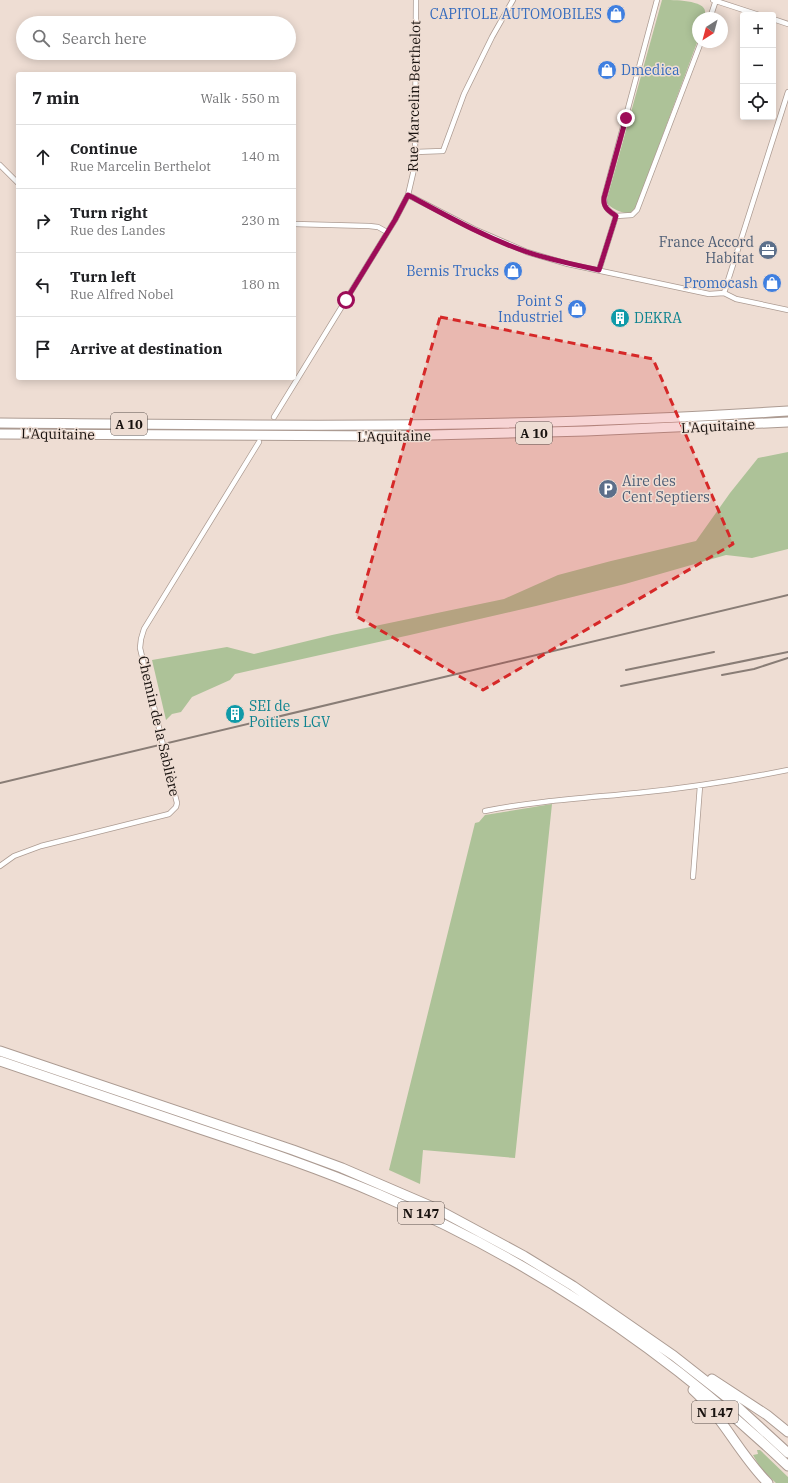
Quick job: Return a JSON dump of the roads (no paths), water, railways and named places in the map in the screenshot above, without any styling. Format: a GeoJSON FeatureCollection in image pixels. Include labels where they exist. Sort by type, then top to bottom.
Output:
{"type":"FeatureCollection","features":[{"type":"Feature","properties":{"kind":"highway","name":"L'Aquitaine"},"geometry":{"type":"LineString","coordinates":[[0,423],[320,425],[465,424],[614,420],[788,411]]}},
{"type":"Feature","properties":{"kind":"highway","name":"L'Aquitaine"},"geometry":{"type":"LineString","coordinates":[[0,434],[392,436],[586,431],[788,422]]}},
{"type":"Feature","properties":{"kind":"highway","name":"N 147"},"geometry":{"type":"LineString","coordinates":[[0,1051],[294,1150],[342,1168],[435,1208],[524,1256],[567,1282],[674,1356],[730,1400],[788,1452]]}},
{"type":"Feature","properties":{"kind":"highway","name":"N 147"},"geometry":{"type":"LineString","coordinates":[[0,1061],[286,1158],[379,1194],[469,1236],[514,1261],[588,1306],[652,1351],[725,1409],[788,1466]]}},
{"type":"Feature","properties":{"kind":"highway","name":"N 147"},"geometry":{"type":"LineString","coordinates":[[652,1351],[655,1358],[699,1396],[715,1413],[751,1464],[768,1483]]}},
{"type":"Feature","properties":{"kind":"highway"},"geometry":{"type":"LineString","coordinates":[[674,1356],[681,1357],[766,1415],[788,1432]]}},
{"type":"Feature","properties":{"kind":"street","name":"Rue Marcelin Berthelot"},"geometry":{"type":"LineString","coordinates":[[274,417],[408,195],[413,177],[415,152],[416,0]]}},
{"type":"Feature","properties":{"kind":"street"},"geometry":{"type":"LineString","coordinates":[[415,152],[443,151],[464,94],[492,37],[513,0]]}},
{"type":"Feature","properties":{"kind":"street"},"geometry":{"type":"LineString","coordinates":[[657,0],[604,198],[604,204],[616,216],[632,215],[637,210],[698,48]]}},
{"type":"Feature","properties":{"kind":"street"},"geometry":{"type":"LineString","coordinates":[[712,12],[715,0],[751,12]]}},
{"type":"Feature","properties":{"kind":"street"},"geometry":{"type":"LineString","coordinates":[[776,20],[788,24]]}},
{"type":"Feature","properties":{"kind":"street"},"geometry":{"type":"LineString","coordinates":[[724,293],[788,92]]}},
{"type":"Feature","properties":{"kind":"street"},"geometry":{"type":"LineString","coordinates":[[0,166],[16,181]]}},
{"type":"Feature","properties":{"kind":"street"},"geometry":{"type":"LineString","coordinates":[[408,195],[454,220],[512,246],[550,259],[709,294],[724,293],[736,299],[788,310]]}},
{"type":"Feature","properties":{"kind":"street"},"geometry":{"type":"LineString","coordinates":[[599,270],[616,216]]}},
{"type":"Feature","properties":{"kind":"street"},"geometry":{"type":"LineString","coordinates":[[296,224],[369,226],[378,227],[387,232]]}},
{"type":"Feature","properties":{"kind":"street","name":"Chemin de la Sablière"},"geometry":{"type":"LineString","coordinates":[[0,866],[14,856],[41,846],[170,814],[176,807],[177,803],[140,648],[141,639],[144,630],[259,442]]}},
{"type":"Feature","properties":{"kind":"street"},"geometry":{"type":"LineString","coordinates":[[485,811],[544,801],[700,786],[788,770]]}},
{"type":"Feature","properties":{"kind":"street"},"geometry":{"type":"LineString","coordinates":[[693,877],[700,786]]}},
{"type":"Feature","properties":{"kind":"railway"},"geometry":{"type":"LineString","coordinates":[[0,783],[788,595]]}},
{"type":"Feature","properties":{"kind":"railway"},"geometry":{"type":"LineString","coordinates":[[626,670],[714,652]]}},
{"type":"Feature","properties":{"kind":"railway"},"geometry":{"type":"LineString","coordinates":[[621,686],[788,652]]}},
{"type":"Feature","properties":{"kind":"railway"},"geometry":{"type":"LineString","coordinates":[[722,675],[754,669],[788,658]]}},
{"type":"Feature","properties":{"kind":"place","name":"CAPITOLE AUTOMOBILES"},"geometry":{"type":"Point","coordinates":[616,14]}},
{"type":"Feature","properties":{"kind":"place","name":"Dmedica"},"geometry":{"type":"Point","coordinates":[607,70]}},
{"type":"Feature","properties":{"kind":"place","name":"France Accord Habitat"},"geometry":{"type":"Point","coordinates":[768,250]}},
{"type":"Feature","properties":{"kind":"place","name":"Bernis Trucks"},"geometry":{"type":"Point","coordinates":[513,271]}},
{"type":"Feature","properties":{"kind":"place","name":"Promocash"},"geometry":{"type":"Point","coordinates":[772,283]}},
{"type":"Feature","properties":{"kind":"place","name":"Point S Industriel"},"geometry":{"type":"Point","coordinates":[577,309]}},
{"type":"Feature","properties":{"kind":"place","name":"DEKRA"},"geometry":{"type":"Point","coordinates":[620,318]}},
{"type":"Feature","properties":{"kind":"place","name":"Aire des Cent Septiers"},"geometry":{"type":"Point","coordinates":[608,489]}},
{"type":"Feature","properties":{"kind":"place","name":"SEI de Poitiers LGV"},"geometry":{"type":"Point","coordinates":[235,714]}}]}
